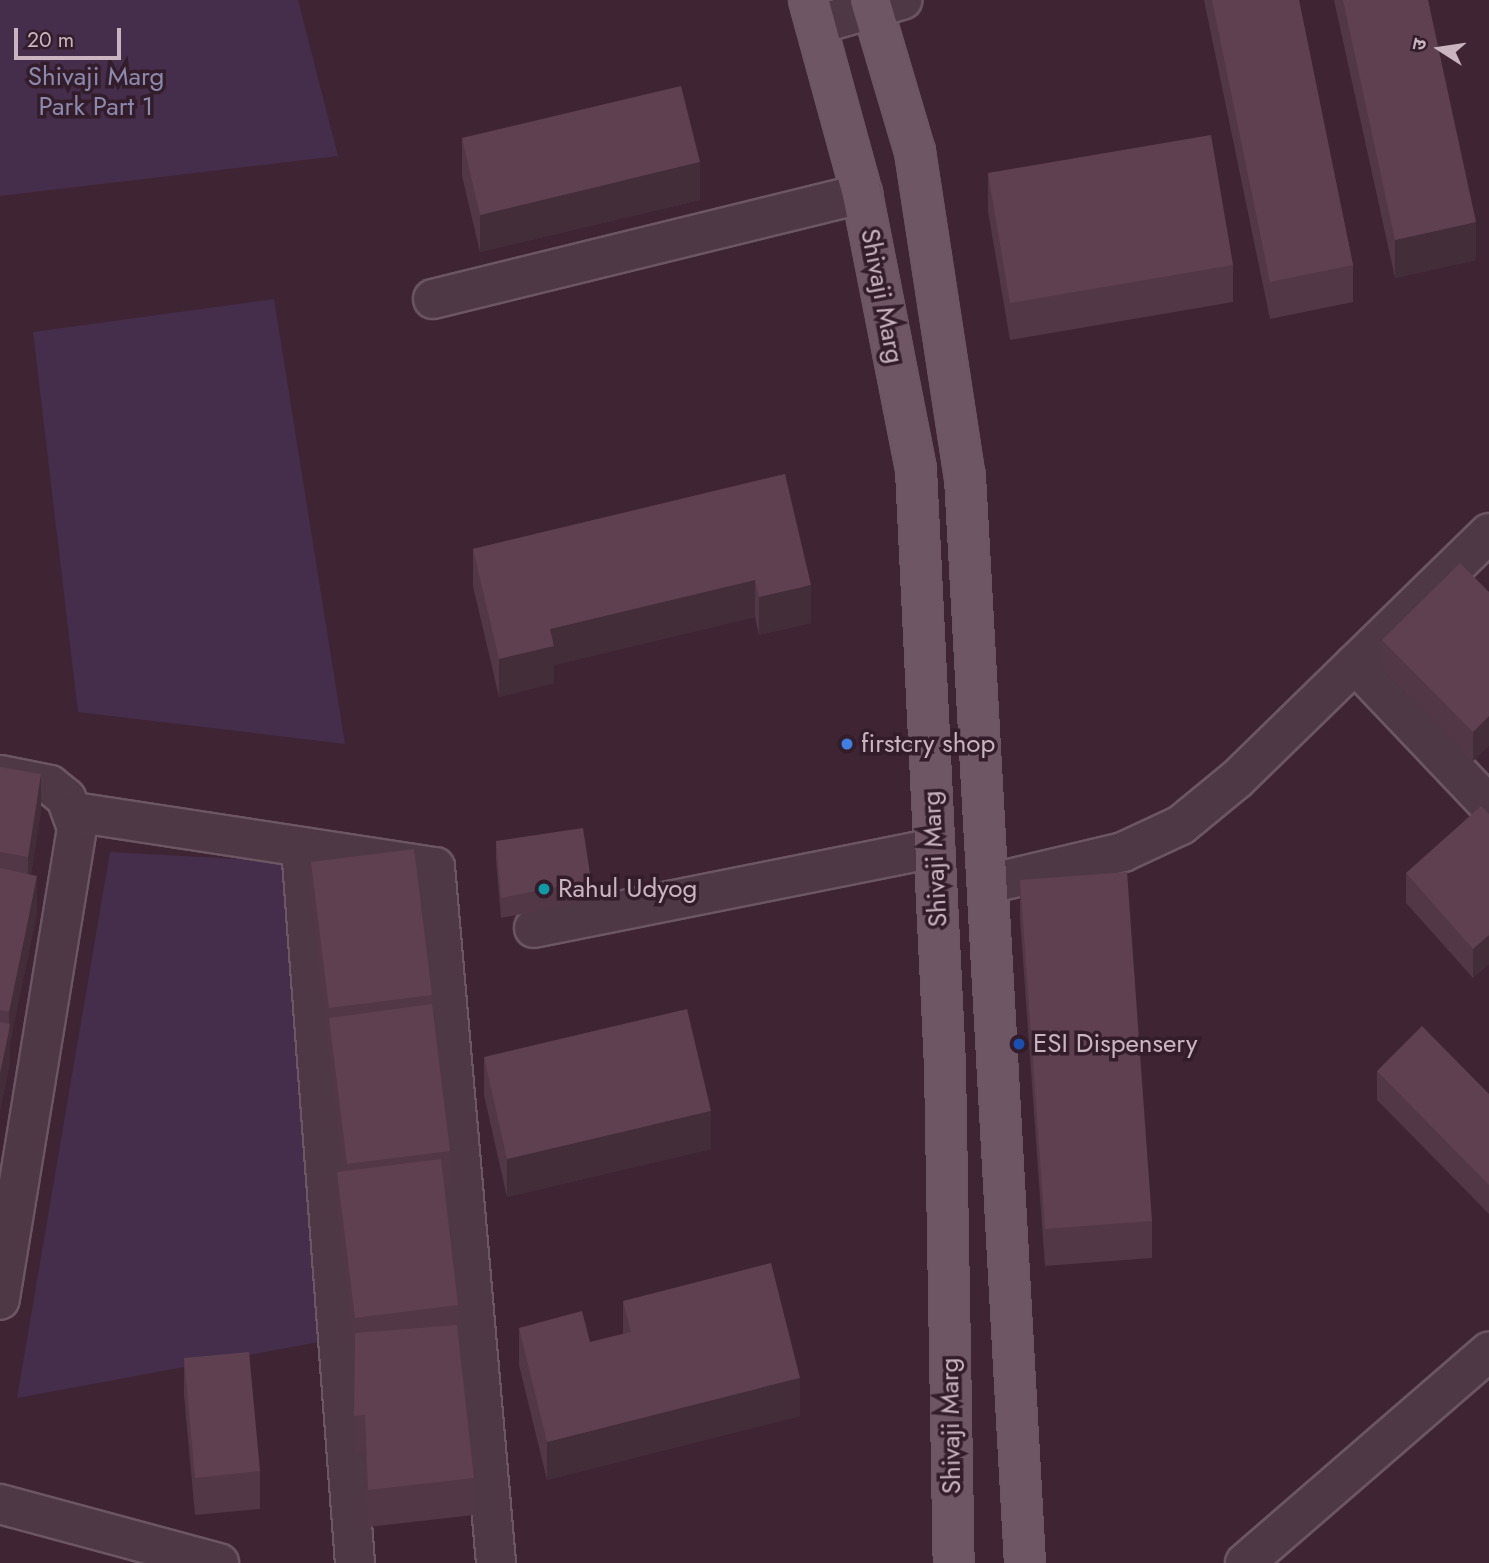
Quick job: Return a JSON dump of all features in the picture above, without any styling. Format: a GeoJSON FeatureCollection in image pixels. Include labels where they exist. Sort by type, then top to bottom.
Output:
{"type":"FeatureCollection","features":[{"type":"Feature","properties":{"kind":"main road","name":"Shivaji Marg"},"geometry":{"type":"LineString","coordinates":[[882,3],[915,152],[965,477],[1025,1563]]}},
{"type":"Feature","properties":{"kind":"main road","name":"Shivaji Marg"},"geometry":{"type":"LineString","coordinates":[[813,13],[862,194],[916,470],[945,1066],[954,1563]]}},
{"type":"Feature","properties":{"kind":"street"},"geometry":{"type":"LineString","coordinates":[[813,13],[882,3]]}},
{"type":"Feature","properties":{"kind":"street"},"geometry":{"type":"LineString","coordinates":[[433,299],[862,194]]}},
{"type":"Feature","properties":{"kind":"street"},"geometry":{"type":"LineString","coordinates":[[988,884],[1123,852],[1181,825],[1237,779],[1489,533]]}},
{"type":"Feature","properties":{"kind":"street"},"geometry":{"type":"LineString","coordinates":[[1355,664],[1489,805]]}},
{"type":"Feature","properties":{"kind":"street"},"geometry":{"type":"LineString","coordinates":[[0,775],[50,785],[74,812],[77,828],[0,1300]]}},
{"type":"Feature","properties":{"kind":"street"},"geometry":{"type":"LineString","coordinates":[[74,812],[435,867],[496,1563]]}},
{"type":"Feature","properties":{"kind":"street"},"geometry":{"type":"LineString","coordinates":[[301,847],[355,1563]]}},
{"type":"Feature","properties":{"kind":"street"},"geometry":{"type":"LineString","coordinates":[[534,928],[934,848]]}},
{"type":"Feature","properties":{"kind":"street"},"geometry":{"type":"LineString","coordinates":[[410,1041],[449,1035]]}},
{"type":"Feature","properties":{"kind":"street"},"geometry":{"type":"LineString","coordinates":[[317,1053],[356,1048]]}},
{"type":"Feature","properties":{"kind":"street"},"geometry":{"type":"LineString","coordinates":[[1245,1563],[1489,1352]]}},
{"type":"Feature","properties":{"kind":"street"},"geometry":{"type":"LineString","coordinates":[[0,1504],[219,1563]]}},
{"type":"Feature","properties":{"kind":"green space","name":"Shivaji Marg Park Part 1"},"geometry":{"type":"Polygon","coordinates":[[[0,0],[298,0],[338,156],[0,196],[0,0]]]}},
{"type":"Feature","properties":{"kind":"green space"},"geometry":{"type":"Polygon","coordinates":[[[274,299],[345,744],[78,712],[33,332],[274,299]]]}},
{"type":"Feature","properties":{"kind":"green space"},"geometry":{"type":"Polygon","coordinates":[[[110,852],[290,862],[319,1342],[17,1398],[110,852]]]}},
{"type":"Feature","properties":{"kind":"building"},"geometry":{"type":"Polygon","coordinates":[[[1212,0],[1299,0],[1353,265],[1270,282],[1212,0]]]}},
{"type":"Feature","properties":{"kind":"building"},"geometry":{"type":"Polygon","coordinates":[[[1343,0],[1428,0],[1476,222],[1395,240],[1343,0]]]}},
{"type":"Feature","properties":{"kind":"building"},"geometry":{"type":"Polygon","coordinates":[[[681,86],[700,162],[480,215],[462,138],[681,86]]]}},
{"type":"Feature","properties":{"kind":"building"},"geometry":{"type":"Polygon","coordinates":[[[1211,135],[1233,265],[1010,303],[988,173],[1211,135]]]}},
{"type":"Feature","properties":{"kind":"building"},"geometry":{"type":"Polygon","coordinates":[[[785,474],[811,585],[759,597],[755,580],[550,629],[554,646],[499,659],[473,549],[785,474]]]}},
{"type":"Feature","properties":{"kind":"building"},"geometry":{"type":"Polygon","coordinates":[[[1460,563],[1489,592],[1489,716],[1473,732],[1382,640],[1460,563]]]}},
{"type":"Feature","properties":{"kind":"building"},"geometry":{"type":"Polygon","coordinates":[[[0,767],[41,774],[28,857],[0,852],[0,767]]]}},
{"type":"Feature","properties":{"kind":"building"},"geometry":{"type":"Polygon","coordinates":[[[1481,806],[1489,814],[1489,935],[1473,949],[1406,873],[1481,806]]]}},
{"type":"Feature","properties":{"kind":"building","name":"Rahul Udyog"},"geometry":{"type":"Polygon","coordinates":[[[583,828],[591,880],[501,898],[496,841],[583,828]]]}},
{"type":"Feature","properties":{"kind":"building"},"geometry":{"type":"Polygon","coordinates":[[[414,849],[432,995],[329,1008],[311,862],[414,849]]]}},
{"type":"Feature","properties":{"kind":"building"},"geometry":{"type":"Polygon","coordinates":[[[0,868],[37,876],[9,1012],[0,1010],[0,868]]]}},
{"type":"Feature","properties":{"kind":"building"},"geometry":{"type":"Polygon","coordinates":[[[1127,872],[1152,1221],[1045,1229],[1020,880],[1127,872]]]}},
{"type":"Feature","properties":{"kind":"building"},"geometry":{"type":"Polygon","coordinates":[[[432,1004],[450,1151],[347,1164],[329,1018],[432,1004]]]}},
{"type":"Feature","properties":{"kind":"building"},"geometry":{"type":"Polygon","coordinates":[[[687,1009],[711,1111],[507,1159],[484,1057],[687,1009]]]}},
{"type":"Feature","properties":{"kind":"building"},"geometry":{"type":"Polygon","coordinates":[[[0,1022],[10,1024],[0,1073],[0,1022]]]}},
{"type":"Feature","properties":{"kind":"building"},"geometry":{"type":"Polygon","coordinates":[[[1422,1026],[1489,1094],[1489,1185],[1377,1071],[1422,1026]]]}},
{"type":"Feature","properties":{"kind":"building"},"geometry":{"type":"Polygon","coordinates":[[[441,1159],[458,1305],[355,1318],[337,1172],[441,1159]]]}},
{"type":"Feature","properties":{"kind":"building"},"geometry":{"type":"Polygon","coordinates":[[[771,1263],[800,1378],[547,1442],[519,1328],[582,1311],[590,1342],[631,1332],[623,1301],[771,1263]]]}},
{"type":"Feature","properties":{"kind":"building"},"geometry":{"type":"Polygon","coordinates":[[[457,1325],[474,1478],[368,1490],[365,1415],[354,1416],[355,1333],[457,1325]]]}},
{"type":"Feature","properties":{"kind":"building"},"geometry":{"type":"Polygon","coordinates":[[[249,1352],[260,1471],[195,1478],[184,1358],[249,1352]]]}},
{"type":"Feature","properties":{"kind":"place","name":"firstcry shop"},"geometry":{"type":"Point","coordinates":[847,744]}},
{"type":"Feature","properties":{"kind":"place","name":"Rahul Udyog"},"geometry":{"type":"Point","coordinates":[544,889]}},
{"type":"Feature","properties":{"kind":"place","name":"ESI Dispensery"},"geometry":{"type":"Point","coordinates":[1019,1044]}}]}
